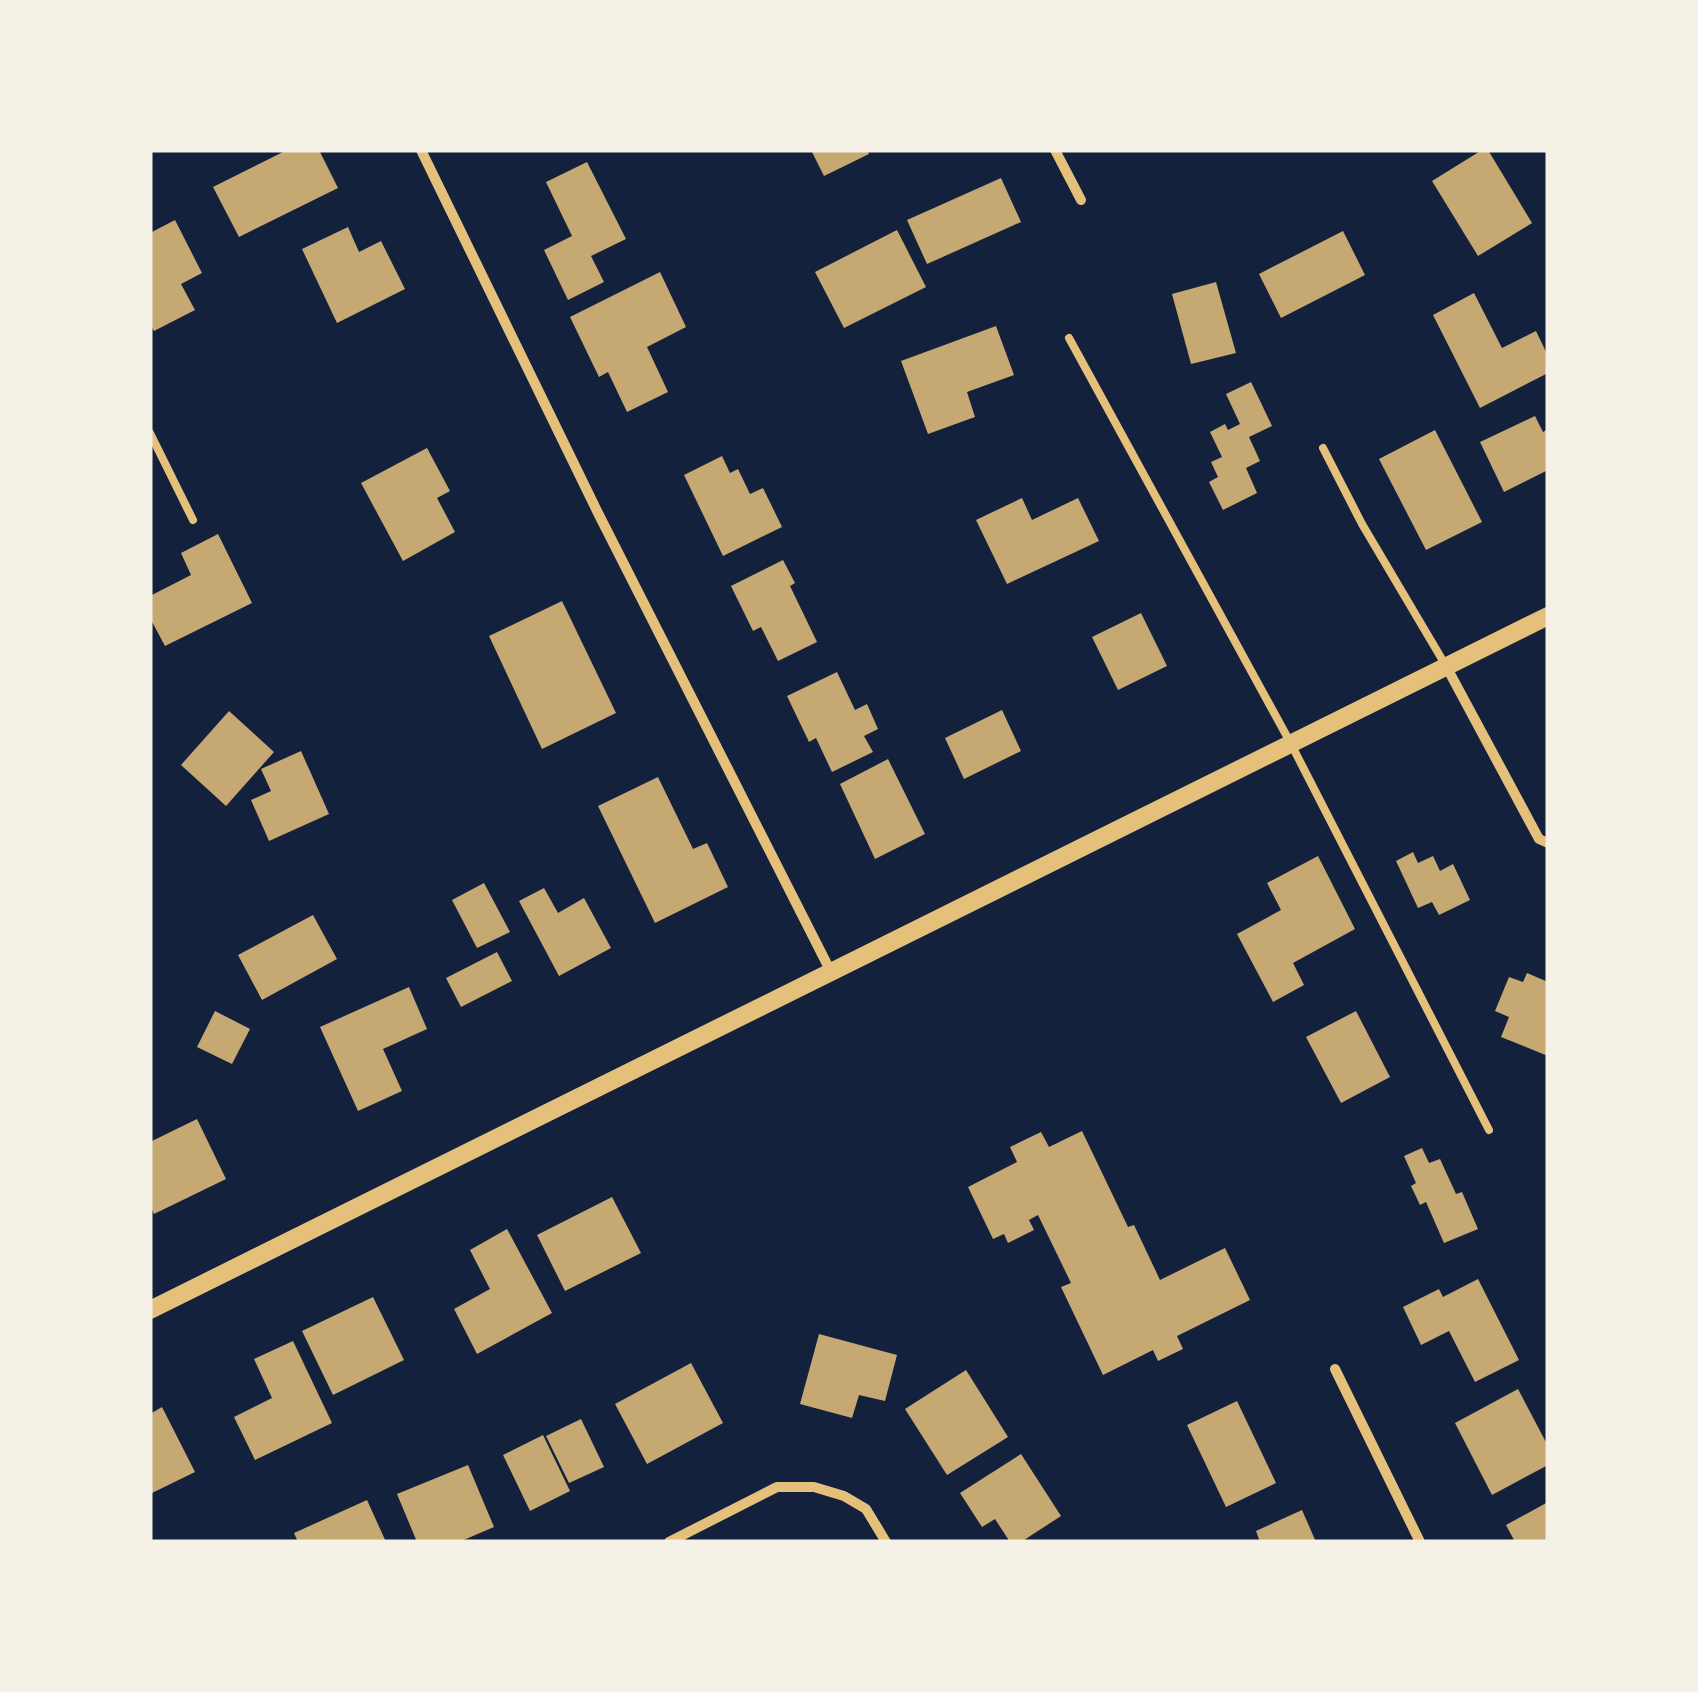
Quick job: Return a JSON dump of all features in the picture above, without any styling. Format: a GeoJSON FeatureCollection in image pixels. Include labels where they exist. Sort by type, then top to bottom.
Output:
{"type":"FeatureCollection","features":[{"type":"Feature","properties":{"kind":"street"},"geometry":{"type":"LineString","coordinates":[[421,150],[598,513],[831,972]]}},
{"type":"Feature","properties":{"kind":"street"},"geometry":{"type":"LineString","coordinates":[[1055,150],[1080,200]]}},
{"type":"Feature","properties":{"kind":"street"},"geometry":{"type":"LineString","coordinates":[[150,1310],[1548,616]]}},
{"type":"Feature","properties":{"kind":"street"},"geometry":{"type":"LineString","coordinates":[[1446,666],[1539,840],[1548,843]]}},
{"type":"Feature","properties":{"kind":"street"},"geometry":{"type":"LineString","coordinates":[[1334,1369],[1420,1542]]}},
{"type":"Feature","properties":{"kind":"street"},"geometry":{"type":"LineString","coordinates":[[669,1542],[777,1488],[796,1487],[814,1487],[844,1496],[866,1509],[886,1542]]}},
{"type":"Feature","properties":{"kind":"lane"},"geometry":{"type":"LineString","coordinates":[[1068,338],[1290,742],[1489,1130]]}},
{"type":"Feature","properties":{"kind":"lane"},"geometry":{"type":"LineString","coordinates":[[150,433],[194,520]]}},
{"type":"Feature","properties":{"kind":"lane"},"geometry":{"type":"LineString","coordinates":[[1324,448],[1362,524],[1446,666]]}},
{"type":"Feature","properties":{"kind":"building"},"geometry":{"type":"Polygon","coordinates":[[[287,150],[319,150],[338,188],[239,237],[213,187],[287,150]]]}},
{"type":"Feature","properties":{"kind":"building"},"geometry":{"type":"Polygon","coordinates":[[[811,150],[867,150],[869,154],[824,176],[811,150]]]}},
{"type":"Feature","properties":{"kind":"building"},"geometry":{"type":"Polygon","coordinates":[[[1488,150],[1532,223],[1478,256],[1432,181],[1488,150]]]}},
{"type":"Feature","properties":{"kind":"building"},"geometry":{"type":"Polygon","coordinates":[[[587,162],[626,239],[591,256],[604,282],[568,300],[544,250],[572,236],[546,182],[587,162]]]}},
{"type":"Feature","properties":{"kind":"building"},"geometry":{"type":"Polygon","coordinates":[[[1001,178],[1021,222],[927,264],[907,220],[1001,178]]]}},
{"type":"Feature","properties":{"kind":"building"},"geometry":{"type":"Polygon","coordinates":[[[175,220],[202,273],[181,284],[195,310],[154,331],[150,324],[150,233],[175,220]]]}},
{"type":"Feature","properties":{"kind":"building"},"geometry":{"type":"Polygon","coordinates":[[[348,227],[359,252],[381,241],[405,289],[337,323],[302,249],[348,227]]]}},
{"type":"Feature","properties":{"kind":"building"},"geometry":{"type":"Polygon","coordinates":[[[897,230],[926,287],[844,328],[815,272],[897,230]]]}},
{"type":"Feature","properties":{"kind":"building"},"geometry":{"type":"Polygon","coordinates":[[[1343,231],[1365,275],[1281,318],[1259,274],[1343,231]]]}},
{"type":"Feature","properties":{"kind":"building"},"geometry":{"type":"Polygon","coordinates":[[[660,272],[686,327],[647,347],[668,392],[627,412],[608,372],[599,377],[570,317],[660,272]]]}},
{"type":"Feature","properties":{"kind":"building"},"geometry":{"type":"Polygon","coordinates":[[[1216,282],[1236,353],[1191,364],[1172,294],[1216,282]]]}},
{"type":"Feature","properties":{"kind":"building"},"geometry":{"type":"Polygon","coordinates":[[[1474,293],[1502,348],[1536,331],[1548,356],[1548,373],[1480,408],[1433,315],[1474,293]]]}},
{"type":"Feature","properties":{"kind":"building"},"geometry":{"type":"Polygon","coordinates":[[[996,326],[1014,375],[967,392],[975,417],[928,434],[901,361],[996,326]]]}},
{"type":"Feature","properties":{"kind":"building"},"geometry":{"type":"Polygon","coordinates":[[[1251,382],[1272,426],[1249,437],[1260,461],[1246,468],[1257,493],[1223,510],[1209,482],[1218,477],[1211,462],[1222,457],[1210,432],[1225,424],[1228,430],[1240,424],[1226,394],[1251,382]]]}},
{"type":"Feature","properties":{"kind":"building"},"geometry":{"type":"Polygon","coordinates":[[[1535,416],[1543,432],[1548,429],[1548,470],[1504,492],[1480,442],[1535,416]]]}},
{"type":"Feature","properties":{"kind":"building"},"geometry":{"type":"Polygon","coordinates":[[[1435,430],[1482,522],[1426,550],[1379,459],[1435,430]]]}},
{"type":"Feature","properties":{"kind":"building"},"geometry":{"type":"Polygon","coordinates":[[[427,448],[450,491],[437,498],[455,532],[403,561],[361,483],[427,448]]]}},
{"type":"Feature","properties":{"kind":"building"},"geometry":{"type":"Polygon","coordinates":[[[722,456],[730,473],[738,469],[750,494],[763,488],[782,527],[723,556],[684,475],[722,456]]]}},
{"type":"Feature","properties":{"kind":"building"},"geometry":{"type":"Polygon","coordinates":[[[1022,498],[1032,520],[1078,498],[1099,541],[1007,584],[976,520],[1022,498]]]}},
{"type":"Feature","properties":{"kind":"building"},"geometry":{"type":"Polygon","coordinates":[[[218,534],[252,603],[165,646],[150,618],[150,596],[191,575],[181,553],[218,534]]]}},
{"type":"Feature","properties":{"kind":"building"},"geometry":{"type":"Polygon","coordinates":[[[783,560],[795,583],[790,586],[817,642],[778,661],[761,627],[753,631],[731,586],[783,560]]]}},
{"type":"Feature","properties":{"kind":"building"},"geometry":{"type":"Polygon","coordinates":[[[562,601],[616,713],[542,749],[489,636],[562,601]]]}},
{"type":"Feature","properties":{"kind":"building"},"geometry":{"type":"Polygon","coordinates":[[[1141,613],[1167,666],[1118,690],[1092,637],[1141,613]]]}},
{"type":"Feature","properties":{"kind":"building"},"geometry":{"type":"Polygon","coordinates":[[[837,672],[855,710],[867,704],[878,729],[864,736],[873,752],[832,772],[816,738],[809,742],[787,696],[837,672]]]}},
{"type":"Feature","properties":{"kind":"building"},"geometry":{"type":"Polygon","coordinates":[[[1002,710],[1021,751],[964,779],[945,738],[1002,710]]]}},
{"type":"Feature","properties":{"kind":"building"},"geometry":{"type":"Polygon","coordinates":[[[229,711],[274,752],[226,806],[181,765],[229,711]]]}},
{"type":"Feature","properties":{"kind":"building"},"geometry":{"type":"Polygon","coordinates":[[[301,751],[329,814],[269,841],[251,800],[271,791],[261,769],[301,751]]]}},
{"type":"Feature","properties":{"kind":"building"},"geometry":{"type":"Polygon","coordinates":[[[888,759],[925,834],[875,859],[840,784],[888,759]]]}},
{"type":"Feature","properties":{"kind":"building"},"geometry":{"type":"Polygon","coordinates":[[[658,777],[693,849],[707,843],[728,887],[655,923],[598,806],[658,777]]]}},
{"type":"Feature","properties":{"kind":"building"},"geometry":{"type":"Polygon","coordinates":[[[1413,852],[1418,863],[1433,856],[1440,871],[1453,864],[1470,900],[1439,915],[1432,902],[1418,908],[1396,861],[1413,852]]]}},
{"type":"Feature","properties":{"kind":"building"},"geometry":{"type":"Polygon","coordinates":[[[1318,856],[1355,929],[1293,963],[1304,985],[1273,1002],[1237,934],[1281,910],[1267,883],[1318,856]]]}},
{"type":"Feature","properties":{"kind":"building"},"geometry":{"type":"Polygon","coordinates":[[[484,883],[510,932],[477,948],[452,900],[484,883]]]}},
{"type":"Feature","properties":{"kind":"building"},"geometry":{"type":"Polygon","coordinates":[[[544,888],[558,913],[584,898],[611,948],[559,976],[519,901],[544,888]]]}},
{"type":"Feature","properties":{"kind":"building"},"geometry":{"type":"Polygon","coordinates":[[[313,915],[337,959],[262,1000],[238,955],[313,915]]]}},
{"type":"Feature","properties":{"kind":"building"},"geometry":{"type":"Polygon","coordinates":[[[497,952],[512,981],[461,1007],[446,978],[497,952]]]}},
{"type":"Feature","properties":{"kind":"building"},"geometry":{"type":"Polygon","coordinates":[[[1527,973],[1548,982],[1548,1056],[1501,1037],[1509,1017],[1495,1011],[1509,977],[1523,982],[1527,973]]]}},
{"type":"Feature","properties":{"kind":"building"},"geometry":{"type":"Polygon","coordinates":[[[409,987],[427,1029],[383,1049],[402,1091],[358,1111],[320,1027],[409,987]]]}},
{"type":"Feature","properties":{"kind":"building"},"geometry":{"type":"Polygon","coordinates":[[[215,1011],[250,1029],[232,1064],[197,1047],[215,1011]]]}},
{"type":"Feature","properties":{"kind":"building"},"geometry":{"type":"Polygon","coordinates":[[[1356,1011],[1390,1077],[1341,1103],[1306,1037],[1356,1011]]]}},
{"type":"Feature","properties":{"kind":"building"},"geometry":{"type":"Polygon","coordinates":[[[197,1119],[226,1179],[154,1214],[150,1205],[150,1142],[197,1119]]]}},
{"type":"Feature","properties":{"kind":"building"},"geometry":{"type":"Polygon","coordinates":[[[1082,1131],[1128,1227],[1134,1225],[1160,1280],[1225,1248],[1250,1300],[1177,1336],[1183,1349],[1158,1361],[1153,1350],[1103,1375],[1061,1287],[1071,1283],[1038,1215],[1029,1220],[1034,1230],[1008,1243],[1004,1234],[993,1239],[968,1187],[1017,1162],[1010,1147],[1041,1132],[1049,1147],[1082,1131]]]}},
{"type":"Feature","properties":{"kind":"building"},"geometry":{"type":"Polygon","coordinates":[[[1422,1148],[1429,1163],[1440,1159],[1456,1194],[1462,1192],[1478,1229],[1444,1243],[1426,1202],[1420,1205],[1411,1186],[1416,1183],[1404,1156],[1422,1148]]]}},
{"type":"Feature","properties":{"kind":"building"},"geometry":{"type":"Polygon","coordinates":[[[612,1197],[641,1253],[565,1291],[537,1235],[612,1197]]]}},
{"type":"Feature","properties":{"kind":"building"},"geometry":{"type":"Polygon","coordinates":[[[507,1229],[552,1313],[477,1354],[454,1309],[490,1289],[470,1250],[507,1229]]]}},
{"type":"Feature","properties":{"kind":"building"},"geometry":{"type":"Polygon","coordinates":[[[1478,1279],[1519,1360],[1475,1382],[1449,1331],[1421,1345],[1403,1307],[1439,1289],[1443,1297],[1478,1279]]]}},
{"type":"Feature","properties":{"kind":"building"},"geometry":{"type":"Polygon","coordinates":[[[373,1297],[404,1360],[333,1395],[302,1331],[373,1297]]]}},
{"type":"Feature","properties":{"kind":"building"},"geometry":{"type":"Polygon","coordinates":[[[819,1334],[897,1355],[885,1401],[859,1395],[852,1418],[800,1404],[819,1334]]]}},
{"type":"Feature","properties":{"kind":"building"},"geometry":{"type":"Polygon","coordinates":[[[293,1341],[332,1423],[255,1460],[234,1417],[272,1398],[254,1359],[293,1341]]]}},
{"type":"Feature","properties":{"kind":"building"},"geometry":{"type":"Polygon","coordinates":[[[691,1363],[723,1423],[647,1464],[615,1404],[691,1363]]]}},
{"type":"Feature","properties":{"kind":"building"},"geometry":{"type":"Polygon","coordinates":[[[966,1370],[1008,1437],[947,1475],[905,1409],[966,1370]]]}},
{"type":"Feature","properties":{"kind":"building"},"geometry":{"type":"Polygon","coordinates":[[[1518,1389],[1548,1446],[1548,1465],[1492,1495],[1455,1423],[1518,1389]]]}},
{"type":"Feature","properties":{"kind":"building"},"geometry":{"type":"Polygon","coordinates":[[[1237,1401],[1276,1483],[1226,1507],[1187,1425],[1237,1401]]]}},
{"type":"Feature","properties":{"kind":"building"},"geometry":{"type":"Polygon","coordinates":[[[162,1407],[195,1472],[150,1494],[150,1414],[162,1407]]]}},
{"type":"Feature","properties":{"kind":"building"},"geometry":{"type":"Polygon","coordinates":[[[581,1419],[604,1467],[569,1483],[546,1436],[581,1419]]]}},
{"type":"Feature","properties":{"kind":"building"},"geometry":{"type":"Polygon","coordinates":[[[543,1435],[570,1491],[530,1511],[503,1455],[543,1435]]]}},
{"type":"Feature","properties":{"kind":"building"},"geometry":{"type":"Polygon","coordinates":[[[1021,1454],[1061,1516],[1021,1542],[1010,1542],[995,1519],[982,1527],[960,1493],[1021,1454]]]}},
{"type":"Feature","properties":{"kind":"building"},"geometry":{"type":"Polygon","coordinates":[[[468,1465],[494,1527],[459,1542],[417,1542],[397,1494],[468,1465]]]}},
{"type":"Feature","properties":{"kind":"building"},"geometry":{"type":"Polygon","coordinates":[[[367,1500],[386,1542],[298,1542],[294,1533],[367,1500]]]}},
{"type":"Feature","properties":{"kind":"building"},"geometry":{"type":"Polygon","coordinates":[[[1548,1502],[1548,1542],[1515,1542],[1506,1525],[1548,1502]]]}},
{"type":"Feature","properties":{"kind":"building"},"geometry":{"type":"Polygon","coordinates":[[[1302,1510],[1316,1542],[1260,1542],[1256,1531],[1302,1510]]]}}]}
